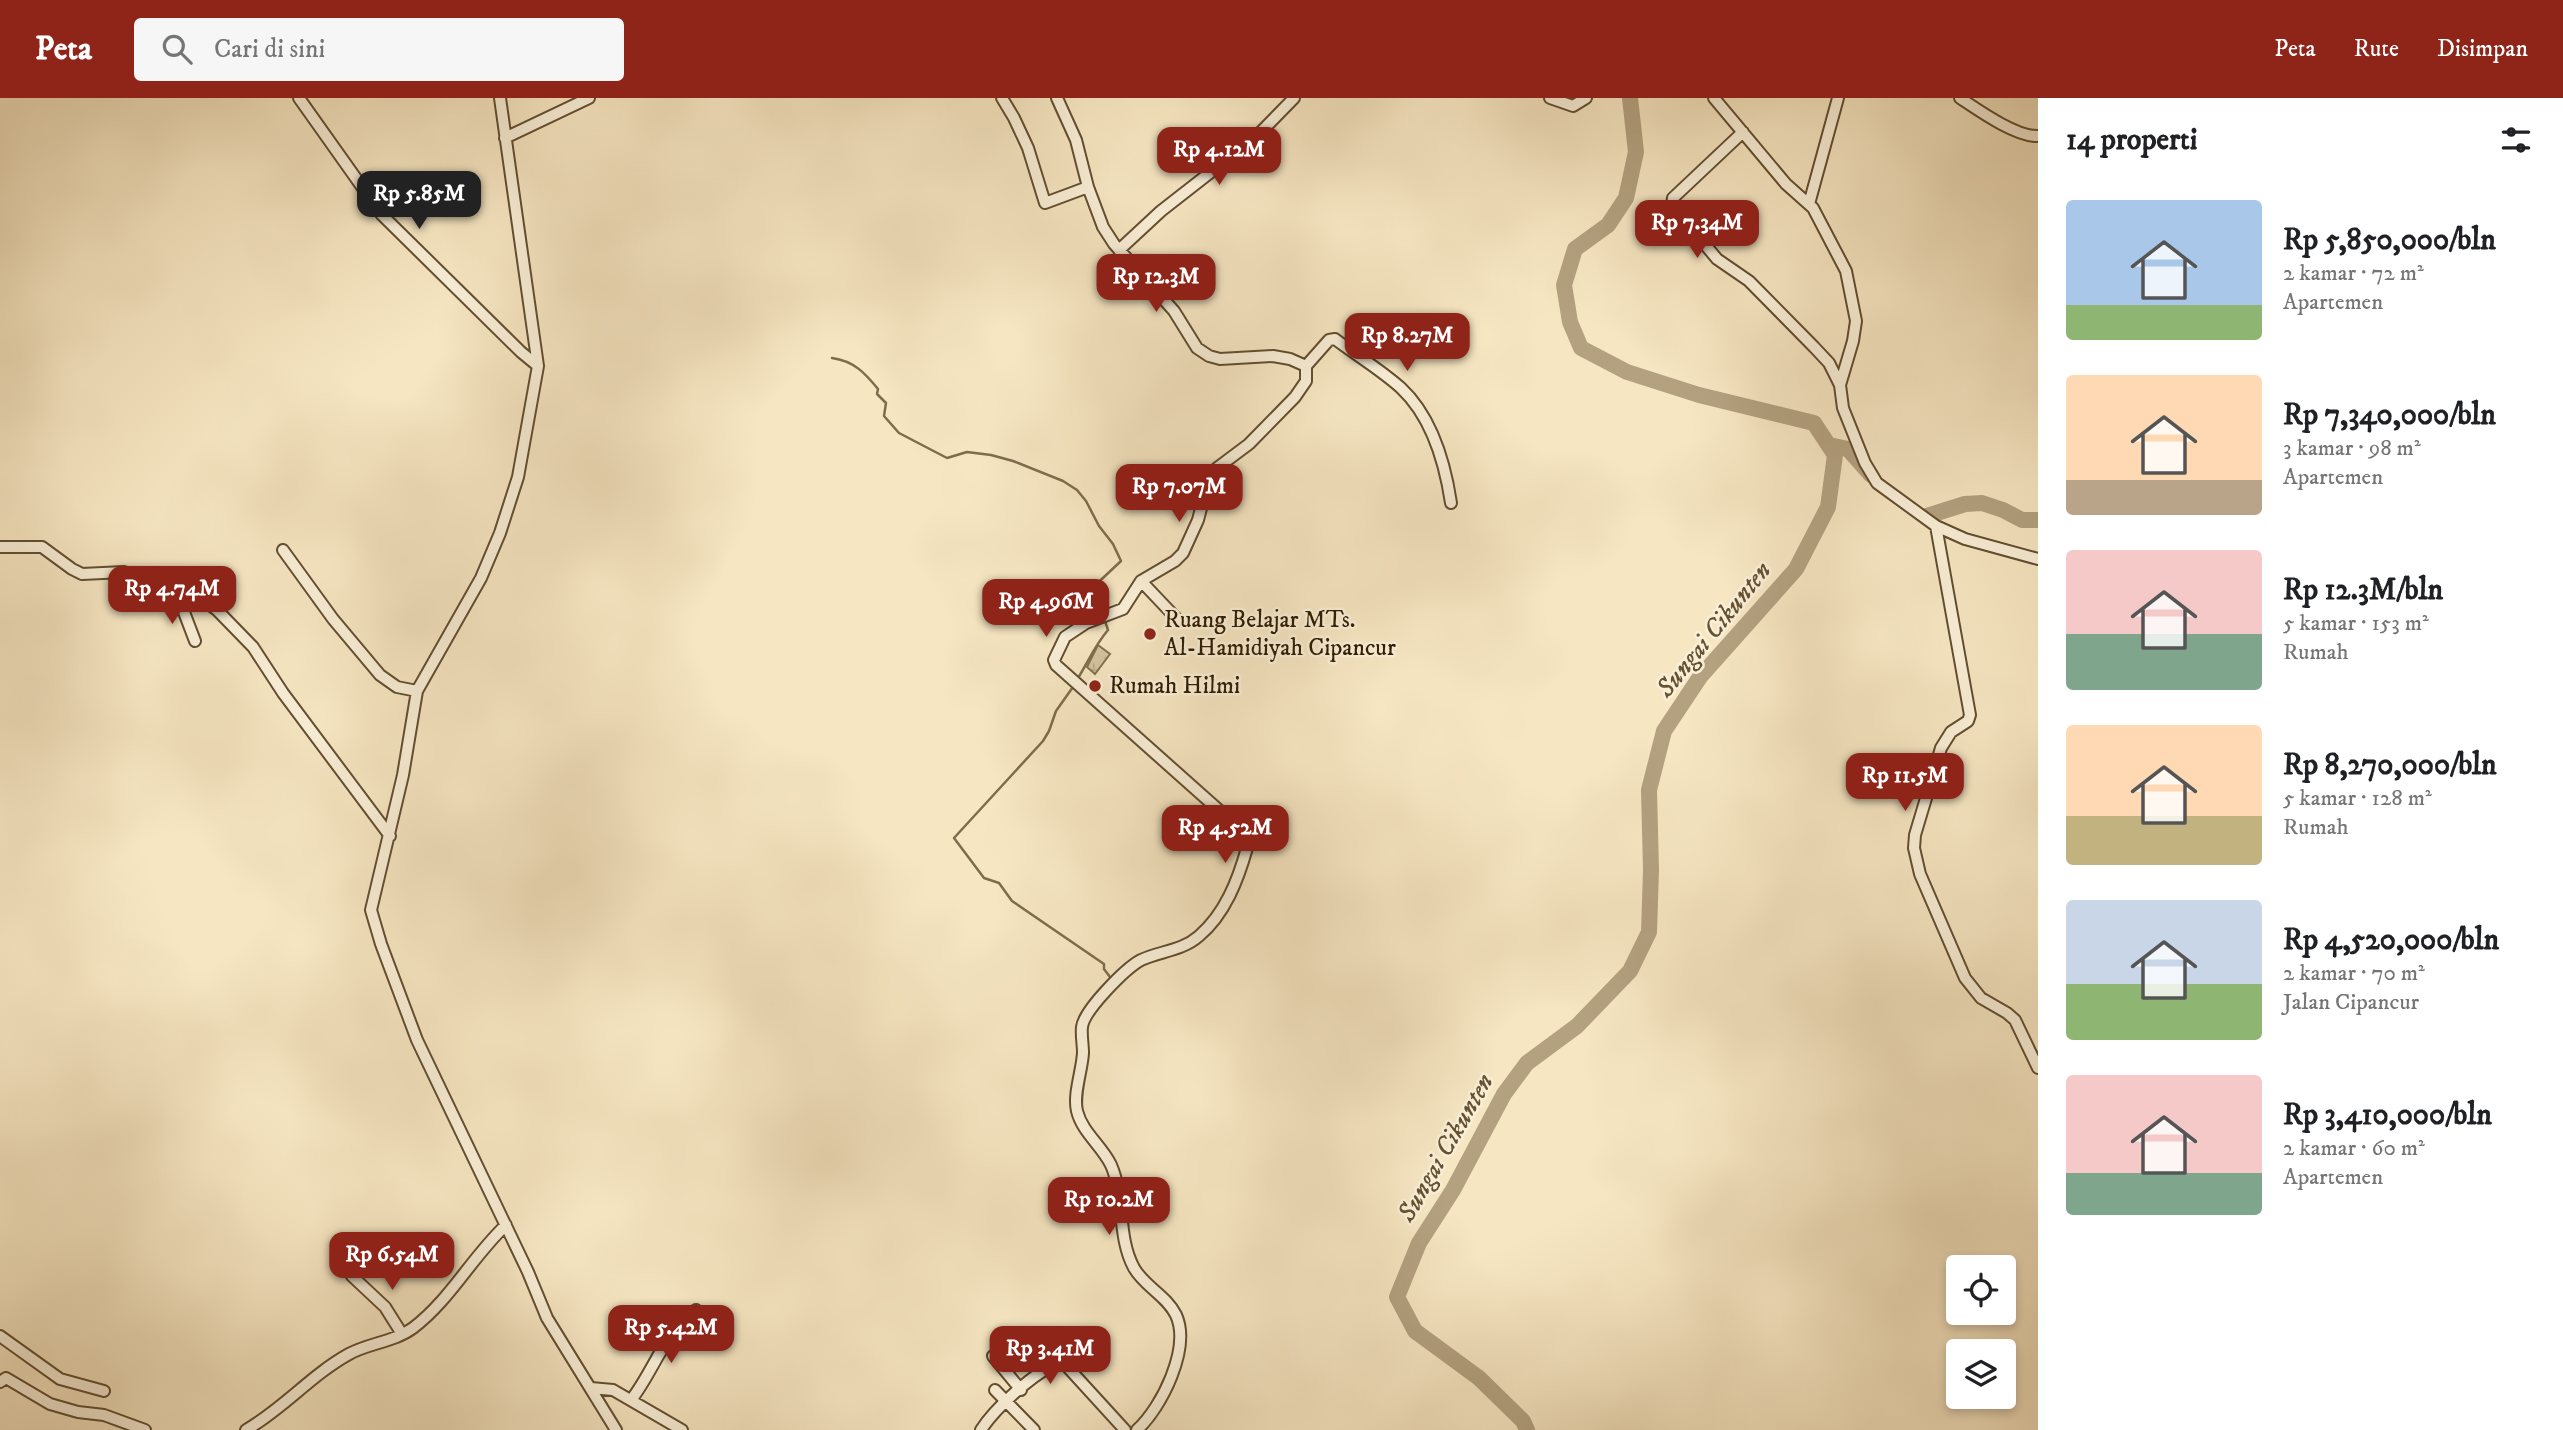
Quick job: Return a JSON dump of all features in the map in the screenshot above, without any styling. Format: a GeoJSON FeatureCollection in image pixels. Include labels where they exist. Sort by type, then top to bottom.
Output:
{"type":"FeatureCollection","features":[{"type":"Feature","properties":{"kind":"street"},"geometry":{"type":"LineString","coordinates":[[299,98],[382,215],[538,366]]}},
{"type":"Feature","properties":{"kind":"street"},"geometry":{"type":"LineString","coordinates":[[500,98],[538,366],[517,477],[500,533],[481,578],[417,691],[390,836],[371,910],[416,1040],[506,1225],[547,1318],[616,1430]]}},
{"type":"Feature","properties":{"kind":"street"},"geometry":{"type":"LineString","coordinates":[[505,138],[589,98]]}},
{"type":"Feature","properties":{"kind":"street"},"geometry":{"type":"LineString","coordinates":[[1002,98],[1028,148],[1045,203],[1088,187]]}},
{"type":"Feature","properties":{"kind":"street"},"geometry":{"type":"LineString","coordinates":[[1058,98],[1076,140],[1088,187],[1103,227],[1119,250],[1174,311],[1197,348],[1220,359],[1273,356],[1306,366]]}},
{"type":"Feature","properties":{"kind":"street"},"geometry":{"type":"LineString","coordinates":[[1119,250],[1161,211],[1257,136],[1294,98]]}},
{"type":"Feature","properties":{"kind":"street"},"geometry":{"type":"LineString","coordinates":[[1550,98],[1573,106],[1586,98]]}},
{"type":"Feature","properties":{"kind":"street"},"geometry":{"type":"LineString","coordinates":[[1714,98],[1786,184],[1809,204],[1825,227],[1846,271],[1856,321],[1840,385]]}},
{"type":"Feature","properties":{"kind":"street"},"geometry":{"type":"LineString","coordinates":[[1809,204],[1838,98]]}},
{"type":"Feature","properties":{"kind":"street"},"geometry":{"type":"LineString","coordinates":[[1960,98],[2003,123],[2031,136],[2038,136]]}},
{"type":"Feature","properties":{"kind":"street"},"geometry":{"type":"LineString","coordinates":[[1743,132],[1673,198],[1672,205],[1717,259],[1749,281],[1829,363],[1840,385],[1843,408],[1865,463],[1877,482],[1936,526],[1965,539],[2038,559]]}},
{"type":"Feature","properties":{"kind":"street"},"geometry":{"type":"LineString","coordinates":[[1137,1430],[1165,1393],[1180,1348],[1181,1332],[1176,1315],[1164,1298],[1144,1282],[1133,1266],[1126,1247],[1111,1165],[1077,1111],[1082,1024],[1130,968],[1142,960],[1176,950],[1198,937],[1216,919],[1228,899],[1247,848],[1244,836],[1231,820],[1056,665],[1056,653],[1065,637],[1086,623],[1123,609],[1141,580],[1175,561],[1182,553],[1198,520],[1208,481],[1217,468],[1249,444],[1295,397],[1306,381],[1306,366],[1329,340],[1335,339],[1402,389],[1414,404],[1438,446],[1451,502]]}},
{"type":"Feature","properties":{"kind":"street"},"geometry":{"type":"LineString","coordinates":[[1936,526],[1970,715],[1968,721],[1951,732],[1941,748],[1915,835],[1916,860],[1965,978],[1981,998],[2015,1020],[2038,1068]]}},
{"type":"Feature","properties":{"kind":"street"},"geometry":{"type":"LineString","coordinates":[[0,547],[42,547],[82,574],[124,572],[140,578],[164,594],[210,605],[233,624],[264,662],[283,693],[390,836]]}},
{"type":"Feature","properties":{"kind":"street"},"geometry":{"type":"LineString","coordinates":[[283,550],[333,619],[380,675],[397,687],[417,691]]}},
{"type":"Feature","properties":{"kind":"street"},"geometry":{"type":"LineString","coordinates":[[1141,580],[1178,620]]}},
{"type":"Feature","properties":{"kind":"street"},"geometry":{"type":"LineString","coordinates":[[179,599],[195,641]]}},
{"type":"Feature","properties":{"kind":"street"},"geometry":{"type":"LineString","coordinates":[[246,1430],[348,1354],[411,1329],[436,1306],[476,1256],[506,1225]]}},
{"type":"Feature","properties":{"kind":"street"},"geometry":{"type":"LineString","coordinates":[[352,1276],[385,1307],[402,1334]]}},
{"type":"Feature","properties":{"kind":"street"},"geometry":{"type":"LineString","coordinates":[[631,1400],[679,1325],[696,1310]]}},
{"type":"Feature","properties":{"kind":"street"},"geometry":{"type":"LineString","coordinates":[[0,1336],[60,1379],[104,1391]]}},
{"type":"Feature","properties":{"kind":"street"},"geometry":{"type":"LineString","coordinates":[[981,1430],[990,1417],[1021,1390],[1051,1366],[1078,1352]]}},
{"type":"Feature","properties":{"kind":"street"},"geometry":{"type":"LineString","coordinates":[[993,1356],[1021,1390]]}},
{"type":"Feature","properties":{"kind":"street"},"geometry":{"type":"LineString","coordinates":[[1062,1361],[1125,1430]]}},
{"type":"Feature","properties":{"kind":"street"},"geometry":{"type":"LineString","coordinates":[[0,1382],[6,1378],[13,1380],[40,1399],[63,1409],[104,1415],[145,1430]]}},
{"type":"Feature","properties":{"kind":"street"},"geometry":{"type":"LineString","coordinates":[[591,1388],[613,1390],[682,1430]]}},
{"type":"Feature","properties":{"kind":"street"},"geometry":{"type":"LineString","coordinates":[[995,1390],[1034,1430]]}},
{"type":"Feature","properties":{"kind":"green space"},"geometry":{"type":"Polygon","coordinates":[[[1098,645],[1110,654],[1095,674],[1087,667],[1098,645]]]}},
{"type":"Feature","properties":{"kind":"waterway","name":"Sungai Cikunten"},"geometry":{"type":"LineString","coordinates":[[1527,1430],[1523,1421],[1479,1378],[1415,1331],[1397,1297],[1419,1243],[1453,1190],[1504,1094],[1527,1063],[1577,1026],[1630,971],[1649,932],[1649,790],[1664,731],[1700,677],[1796,569],[1828,507],[1835,455],[1814,423],[1699,395],[1627,372],[1581,348],[1570,322],[1564,285],[1575,249],[1608,225],[1626,198],[1636,152],[1630,98]]}},
{"type":"Feature","properties":{"kind":"waterway"},"geometry":{"type":"LineString","coordinates":[[832,358],[853,365],[878,389],[877,394],[886,403],[884,416],[899,433],[947,458],[967,452],[991,455],[1063,481],[1077,490],[1113,544],[1121,561],[1088,592],[1102,615]]}},
{"type":"Feature","properties":{"kind":"waterway"},"geometry":{"type":"LineString","coordinates":[[1829,445],[1848,449],[1871,475]]}},
{"type":"Feature","properties":{"kind":"waterway"},"geometry":{"type":"LineString","coordinates":[[1927,516],[1965,504],[1982,503],[2022,520],[2038,520]]}},
{"type":"Feature","properties":{"kind":"waterway"},"geometry":{"type":"LineString","coordinates":[[1078,678],[1108,630],[1105,621]]}},
{"type":"Feature","properties":{"kind":"waterway"},"geometry":{"type":"LineString","coordinates":[[1073,687],[1056,711],[1043,741],[954,838],[984,878],[999,883],[1012,901],[1104,964],[1104,969],[1113,981]]}},
{"type":"Feature","properties":{"kind":"place","name":"Ruang Belajar MTs. Al-Hamidiyah Cipancur"},"geometry":{"type":"Point","coordinates":[1150,634]}},
{"type":"Feature","properties":{"kind":"place","name":"Rumah Hilmi"},"geometry":{"type":"Point","coordinates":[1095,686]}}]}
